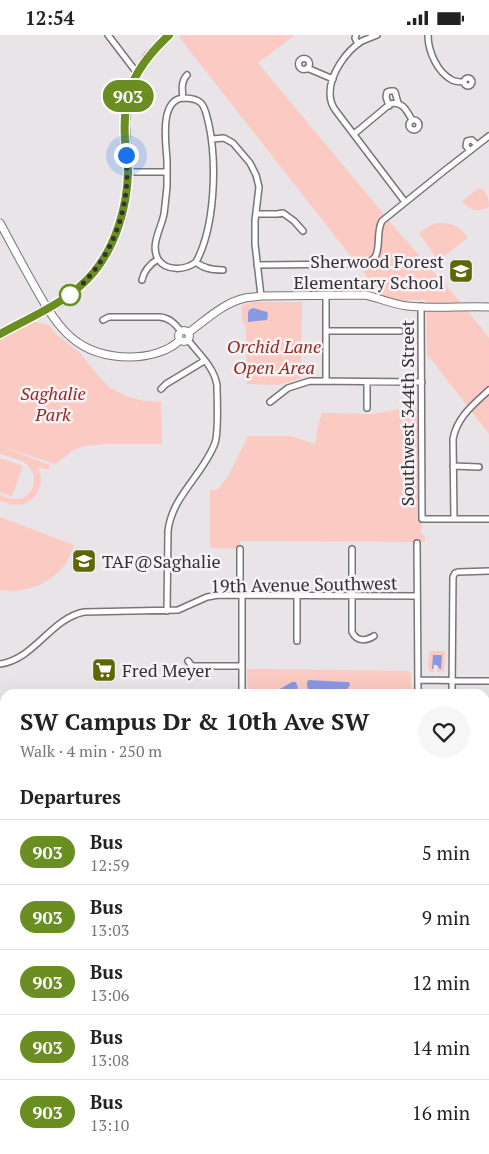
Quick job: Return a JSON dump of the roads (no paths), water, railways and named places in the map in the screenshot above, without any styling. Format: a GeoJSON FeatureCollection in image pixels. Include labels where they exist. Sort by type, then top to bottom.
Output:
{"type":"FeatureCollection","features":[{"type":"Feature","properties":{"kind":"main road"},"geometry":{"type":"LineString","coordinates":[[0,334],[70,295],[94,273],[102,261],[121,220],[126,197],[128,172],[124,122],[130,90],[137,73],[148,56],[169,35]]}},
{"type":"Feature","properties":{"kind":"street"},"geometry":{"type":"LineString","coordinates":[[108,35],[137,73]]}},
{"type":"Feature","properties":{"kind":"street"},"geometry":{"type":"LineString","coordinates":[[356,35],[358,44]]}},
{"type":"Feature","properties":{"kind":"street"},"geometry":{"type":"LineString","coordinates":[[377,35],[365,37],[345,57],[333,79],[330,93],[331,103],[406,202]]}},
{"type":"Feature","properties":{"kind":"street"},"geometry":{"type":"LineString","coordinates":[[428,35],[429,51],[435,62],[450,79],[464,82]]}},
{"type":"Feature","properties":{"kind":"street"},"geometry":{"type":"LineString","coordinates":[[307,69],[333,79]]}},
{"type":"Feature","properties":{"kind":"street"},"geometry":{"type":"LineString","coordinates":[[183,99],[183,83],[187,75]]}},
{"type":"Feature","properties":{"kind":"street"},"geometry":{"type":"LineString","coordinates":[[388,106],[387,92],[394,91],[398,103],[412,120]]}},
{"type":"Feature","properties":{"kind":"street"},"geometry":{"type":"LineString","coordinates":[[189,98],[203,105],[212,139],[214,169],[210,219],[202,248],[196,262],[186,267],[172,268],[164,265],[158,259],[155,250],[164,215],[167,172],[166,119],[174,101],[189,98]]}},
{"type":"Feature","properties":{"kind":"street"},"geometry":{"type":"LineString","coordinates":[[354,134],[388,106],[398,103]]}},
{"type":"Feature","properties":{"kind":"street"},"geometry":{"type":"LineString","coordinates":[[257,265],[358,265],[367,263],[375,257],[379,249],[378,231],[382,221],[489,136]]}},
{"type":"Feature","properties":{"kind":"street"},"geometry":{"type":"LineString","coordinates":[[212,139],[224,138],[229,140],[250,163],[256,175],[259,187],[255,244],[261,296]]}},
{"type":"Feature","properties":{"kind":"street"},"geometry":{"type":"LineString","coordinates":[[470,151],[466,145],[467,141],[473,140],[477,145]]}},
{"type":"Feature","properties":{"kind":"street"},"geometry":{"type":"LineString","coordinates":[[128,172],[167,172]]}},
{"type":"Feature","properties":{"kind":"street"},"geometry":{"type":"LineString","coordinates":[[256,214],[282,213],[294,221],[303,231]]}},
{"type":"Feature","properties":{"kind":"street"},"geometry":{"type":"LineString","coordinates":[[0,223],[47,309],[64,331],[85,347],[105,355],[145,356],[164,350],[173,346],[180,339],[183,342],[186,335],[228,304],[245,298],[261,296],[365,295],[395,304],[489,307]]}},
{"type":"Feature","properties":{"kind":"street"},"geometry":{"type":"LineString","coordinates":[[142,280],[147,268],[158,259]]}},
{"type":"Feature","properties":{"kind":"street"},"geometry":{"type":"LineString","coordinates":[[196,262],[209,269],[223,270]]}},
{"type":"Feature","properties":{"kind":"street"},"geometry":{"type":"LineString","coordinates":[[326,296],[326,381]]}},
{"type":"Feature","properties":{"kind":"street","name":"Southwest 344th Street"},"geometry":{"type":"LineString","coordinates":[[422,306],[422,519],[454,519]]}},
{"type":"Feature","properties":{"kind":"street"},"geometry":{"type":"LineString","coordinates":[[103,319],[109,317],[166,318],[173,322],[186,335],[212,370],[217,385],[217,437],[208,456],[180,498],[170,518],[167,543],[167,611]]}},
{"type":"Feature","properties":{"kind":"street"},"geometry":{"type":"LineString","coordinates":[[326,331],[400,331]]}},
{"type":"Feature","properties":{"kind":"street"},"geometry":{"type":"LineString","coordinates":[[161,389],[166,383],[204,361]]}},
{"type":"Feature","properties":{"kind":"street"},"geometry":{"type":"LineString","coordinates":[[270,402],[288,388],[310,381],[422,382]]}},
{"type":"Feature","properties":{"kind":"street"},"geometry":{"type":"LineString","coordinates":[[367,382],[367,408]]}},
{"type":"Feature","properties":{"kind":"street"},"geometry":{"type":"LineString","coordinates":[[489,390],[462,416],[457,424],[453,439],[454,519],[489,519]]}},
{"type":"Feature","properties":{"kind":"street"},"geometry":{"type":"LineString","coordinates":[[453,466],[479,467]]}},
{"type":"Feature","properties":{"kind":"street"},"geometry":{"type":"LineString","coordinates":[[417,543],[418,689]]}},
{"type":"Feature","properties":{"kind":"street"},"geometry":{"type":"LineString","coordinates":[[240,549],[242,689]]}},
{"type":"Feature","properties":{"kind":"street"},"geometry":{"type":"LineString","coordinates":[[352,549],[352,630],[358,639],[374,637]]}},
{"type":"Feature","properties":{"kind":"street"},"geometry":{"type":"LineString","coordinates":[[452,689],[452,581],[455,573],[489,571]]}},
{"type":"Feature","properties":{"kind":"street","name":"19th Avenue Southwest"},"geometry":{"type":"LineString","coordinates":[[0,664],[10,662],[21,656],[58,624],[77,613],[183,609],[211,596],[418,596]]}},
{"type":"Feature","properties":{"kind":"street"},"geometry":{"type":"LineString","coordinates":[[297,596],[297,641]]}},
{"type":"Feature","properties":{"kind":"street"},"geometry":{"type":"LineString","coordinates":[[188,661],[192,666],[242,666]]}},
{"type":"Feature","properties":{"kind":"street"},"geometry":{"type":"LineString","coordinates":[[418,681],[489,681]]}},
{"type":"Feature","properties":{"kind":"water"},"geometry":{"type":"Polygon","coordinates":[[[253,308],[267,312],[267,320],[248,322],[249,310],[253,308]]]}},
{"type":"Feature","properties":{"kind":"water"},"geometry":{"type":"Polygon","coordinates":[[[433,655],[442,655],[441,669],[434,665],[432,669],[433,655]]]}},
{"type":"Feature","properties":{"kind":"water"},"geometry":{"type":"Polygon","coordinates":[[[309,680],[349,682],[350,685],[347,689],[308,689],[307,682],[309,680]]]}},
{"type":"Feature","properties":{"kind":"water"},"geometry":{"type":"Polygon","coordinates":[[[292,682],[296,682],[298,688],[297,689],[280,689],[292,682]]]}},
{"type":"Feature","properties":{"kind":"place","name":"Sherwood Forest Elementary School"},"geometry":{"type":"Point","coordinates":[461,271]}},
{"type":"Feature","properties":{"kind":"place","name":"TAF@Saghalie"},"geometry":{"type":"Point","coordinates":[84,561]}},
{"type":"Feature","properties":{"kind":"place","name":"Fred Meyer"},"geometry":{"type":"Point","coordinates":[104,670]}},
{"type":"Feature","properties":{"kind":"park label","name":"Orchid Lane Open Area"},"geometry":{"type":"Point","coordinates":[274,356]}},
{"type":"Feature","properties":{"kind":"park label","name":"Saghalie Park"},"geometry":{"type":"Point","coordinates":[53,403]}}]}
